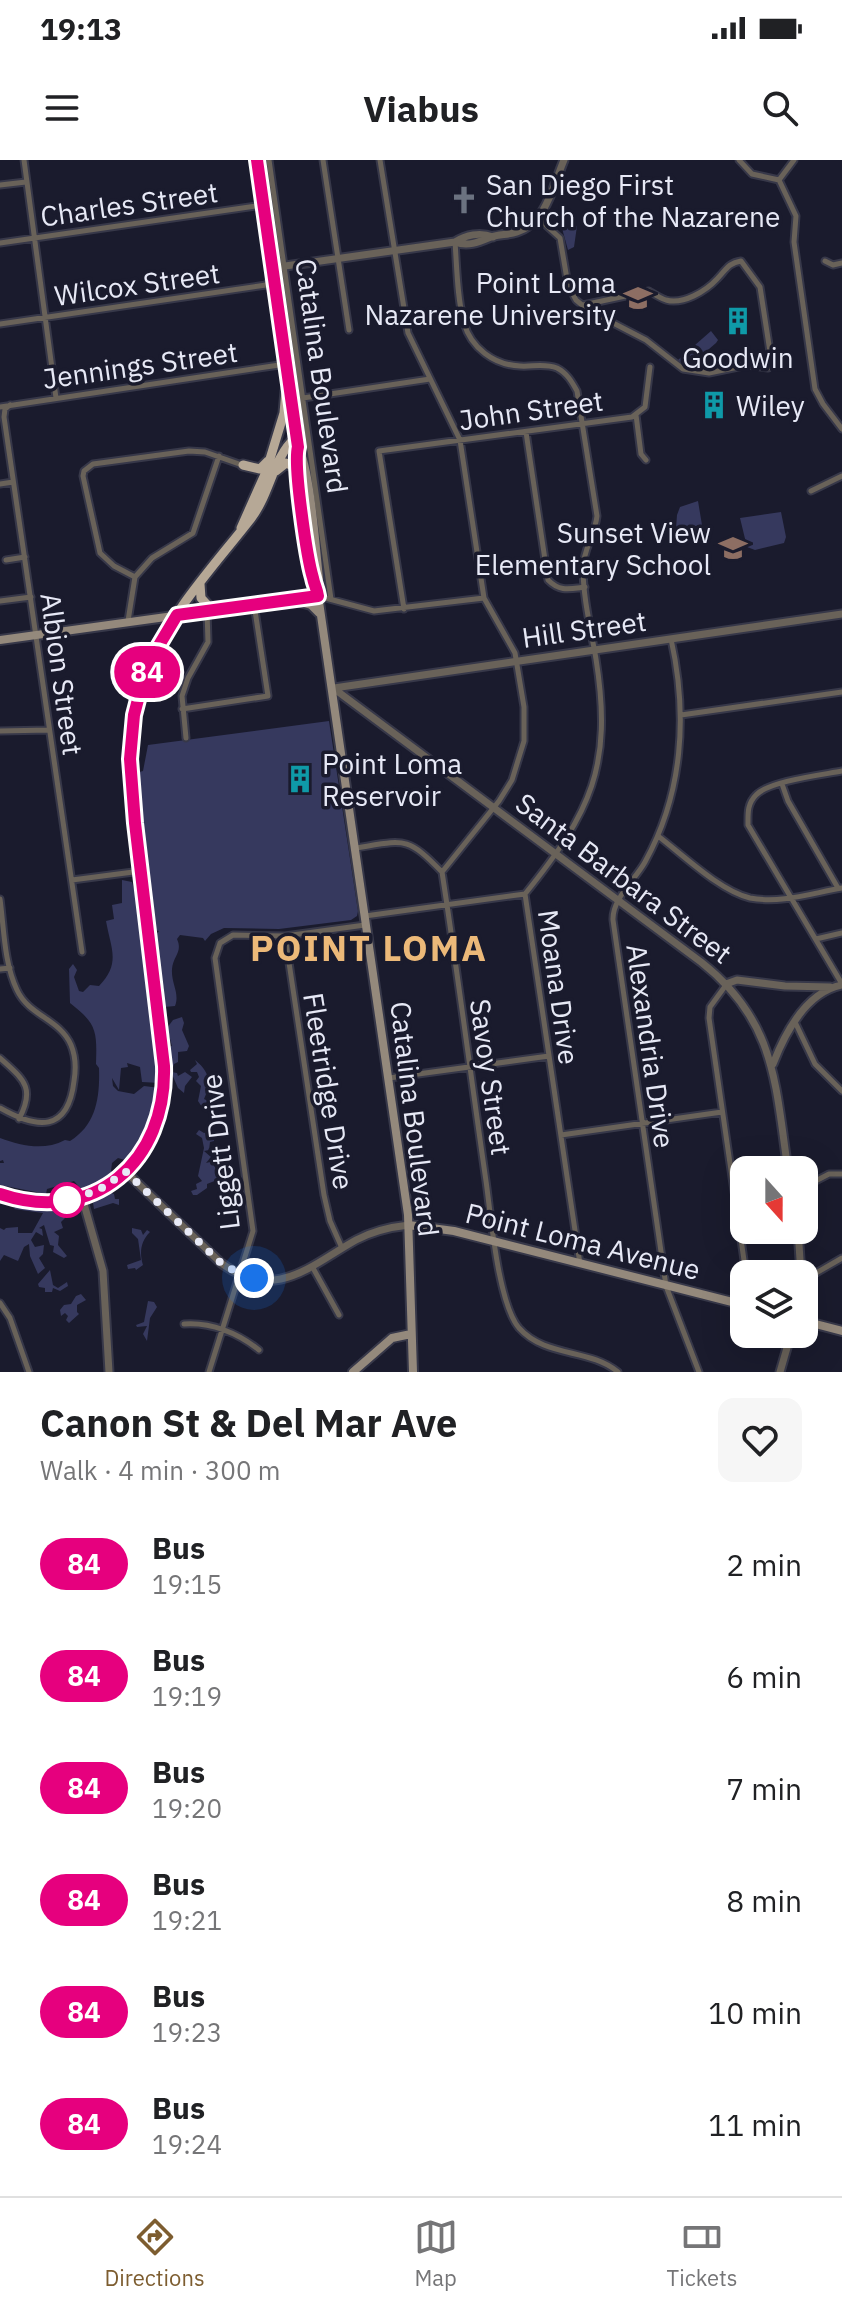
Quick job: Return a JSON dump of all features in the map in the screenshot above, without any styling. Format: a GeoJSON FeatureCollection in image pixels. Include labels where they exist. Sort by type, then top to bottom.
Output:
{"type":"FeatureCollection","features":[{"type":"Feature","properties":{"kind":"main road","name":"Catalina Boulevard"},"geometry":{"type":"LineString","coordinates":[[257,160],[297,442],[297,468],[333,688],[409,1225],[413,1372]]}},
{"type":"Feature","properties":{"kind":"main road"},"geometry":{"type":"LineString","coordinates":[[239,532],[271,455],[284,413],[288,380]]}},
{"type":"Feature","properties":{"kind":"main road","name":"Catalina Boulevard"},"geometry":{"type":"LineString","coordinates":[[297,442],[303,455],[319,579],[318,592]]}},
{"type":"Feature","properties":{"kind":"main road"},"geometry":{"type":"LineString","coordinates":[[0,1194],[38,1201],[82,1197],[105,1187],[126,1172],[144,1151],[155,1127],[164,1085],[131,784],[132,729],[138,698],[148,669],[177,615],[258,507],[280,454],[297,442]]}},
{"type":"Feature","properties":{"kind":"main road"},"geometry":{"type":"LineString","coordinates":[[243,465],[260,469],[271,455]]}},
{"type":"Feature","properties":{"kind":"main road"},"geometry":{"type":"LineString","coordinates":[[274,473],[286,463],[297,468]]}},
{"type":"Feature","properties":{"kind":"main road"},"geometry":{"type":"LineString","coordinates":[[200,584],[199,592],[208,609]]}},
{"type":"Feature","properties":{"kind":"main road"},"geometry":{"type":"LineString","coordinates":[[0,640],[318,592]]}},
{"type":"Feature","properties":{"kind":"main road"},"geometry":{"type":"LineString","coordinates":[[284,599],[311,605],[322,616]]}},
{"type":"Feature","properties":{"kind":"main road","name":"Point Loma Avenue"},"geometry":{"type":"LineString","coordinates":[[409,1225],[445,1229],[730,1302]]}},
{"type":"Feature","properties":{"kind":"main road"},"geometry":{"type":"LineString","coordinates":[[818,1325],[842,1331]]}},
{"type":"Feature","properties":{"kind":"main road"},"geometry":{"type":"LineString","coordinates":[[353,1372],[392,1338],[411,1334]]}},
{"type":"Feature","properties":{"kind":"street"},"geometry":{"type":"LineString","coordinates":[[24,160],[56,398]]}},
{"type":"Feature","properties":{"kind":"street","name":"Catalina Boulevard"},"geometry":{"type":"LineString","coordinates":[[269,160],[331,599]]}},
{"type":"Feature","properties":{"kind":"street"},"geometry":{"type":"LineString","coordinates":[[323,160],[349,330]]}},
{"type":"Feature","properties":{"kind":"street"},"geometry":{"type":"LineString","coordinates":[[356,848],[405,842],[419,849],[442,872],[512,780],[524,741],[524,707],[517,662],[484,598],[460,440],[408,333],[380,160]]}},
{"type":"Feature","properties":{"kind":"street"},"geometry":{"type":"LineString","coordinates":[[273,275],[278,267],[455,242],[463,245],[526,228],[538,218],[564,160]]}},
{"type":"Feature","properties":{"kind":"street"},"geometry":{"type":"LineString","coordinates":[[739,160],[752,174],[779,180]]}},
{"type":"Feature","properties":{"kind":"street"},"geometry":{"type":"LineString","coordinates":[[779,180],[794,160]]}},
{"type":"Feature","properties":{"kind":"street"},"geometry":{"type":"LineString","coordinates":[[779,180],[796,216],[794,242],[815,389],[842,429]]}},
{"type":"Feature","properties":{"kind":"street"},"geometry":{"type":"LineString","coordinates":[[0,185],[26,182]]}},
{"type":"Feature","properties":{"kind":"street","name":"Charles Street"},"geometry":{"type":"LineString","coordinates":[[0,243],[263,205]]}},
{"type":"Feature","properties":{"kind":"street"},"geometry":{"type":"LineString","coordinates":[[538,218],[560,238],[568,285],[583,305],[646,340],[683,369],[709,373],[748,365],[768,368],[771,358],[760,287],[741,261],[731,263],[708,288],[689,297],[665,300],[649,291],[583,305]]}},
{"type":"Feature","properties":{"kind":"street","name":"Moana Drive"},"geometry":{"type":"LineString","coordinates":[[455,242],[464,323],[471,340],[493,360],[523,367],[544,365],[558,369],[577,391],[597,516],[596,530],[583,562],[602,704],[600,758],[581,815],[557,854],[525,894],[580,1264]]}},
{"type":"Feature","properties":{"kind":"street"},"geometry":{"type":"LineString","coordinates":[[825,261],[833,265],[842,263]]}},
{"type":"Feature","properties":{"kind":"street","name":"Wilcox Street"},"geometry":{"type":"LineString","coordinates":[[0,324],[266,285],[273,275]]}},
{"type":"Feature","properties":{"kind":"street","name":"Jennings Street"},"geometry":{"type":"LineString","coordinates":[[0,407],[286,364]]}},
{"type":"Feature","properties":{"kind":"street","name":"John Street"},"geometry":{"type":"LineString","coordinates":[[404,609],[379,451],[636,415],[645,407],[650,367]]}},
{"type":"Feature","properties":{"kind":"street"},"geometry":{"type":"LineString","coordinates":[[303,398],[430,379]]}},
{"type":"Feature","properties":{"kind":"street","name":"Albion Street"},"geometry":{"type":"LineString","coordinates":[[10,405],[5,409],[4,417],[82,952]]}},
{"type":"Feature","properties":{"kind":"street"},"geometry":{"type":"LineString","coordinates":[[636,415],[641,454],[646,460]]}},
{"type":"Feature","properties":{"kind":"street"},"geometry":{"type":"LineString","coordinates":[[526,432],[548,580],[562,590],[585,587]]}},
{"type":"Feature","properties":{"kind":"street"},"geometry":{"type":"LineString","coordinates":[[135,577],[105,559],[95,542],[83,476],[84,471],[93,464],[189,451],[219,456],[243,465],[258,475],[258,490]]}},
{"type":"Feature","properties":{"kind":"street"},"geometry":{"type":"LineString","coordinates":[[128,621],[135,577],[152,558],[193,533],[219,456]]}},
{"type":"Feature","properties":{"kind":"street"},"geometry":{"type":"LineString","coordinates":[[811,491],[842,476]]}},
{"type":"Feature","properties":{"kind":"street"},"geometry":{"type":"LineString","coordinates":[[0,484],[13,482]]}},
{"type":"Feature","properties":{"kind":"street"},"geometry":{"type":"LineString","coordinates":[[6,560],[25,557]]}},
{"type":"Feature","properties":{"kind":"street"},"geometry":{"type":"LineString","coordinates":[[318,592],[331,599],[374,611],[484,598]]}},
{"type":"Feature","properties":{"kind":"street"},"geometry":{"type":"LineString","coordinates":[[0,601],[31,597]]}},
{"type":"Feature","properties":{"kind":"street"},"geometry":{"type":"LineString","coordinates":[[182,709],[268,696],[254,603]]}},
{"type":"Feature","properties":{"kind":"street"},"geometry":{"type":"LineString","coordinates":[[186,738],[182,709],[186,683],[208,642],[208,609]]}},
{"type":"Feature","properties":{"kind":"street","name":"Hill Street"},"geometry":{"type":"LineString","coordinates":[[333,688],[842,614]]}},
{"type":"Feature","properties":{"kind":"street","name":"Alexandria Drive"},"geometry":{"type":"LineString","coordinates":[[671,639],[681,715],[676,778],[658,836],[615,908],[613,920],[666,1286],[699,1372]]}},
{"type":"Feature","properties":{"kind":"street","name":"Santa Barbara Street"},"geometry":{"type":"LineString","coordinates":[[333,688],[726,984],[755,1023],[773,1066],[786,1156]]}},
{"type":"Feature","properties":{"kind":"street"},"geometry":{"type":"LineString","coordinates":[[681,715],[842,692]]}},
{"type":"Feature","properties":{"kind":"street"},"geometry":{"type":"LineString","coordinates":[[0,731],[49,730]]}},
{"type":"Feature","properties":{"kind":"street"},"geometry":{"type":"LineString","coordinates":[[744,1260],[709,1018],[710,1007],[726,984],[737,980],[785,986],[830,987],[842,984],[748,825],[748,807],[755,795],[766,788],[842,771]]}},
{"type":"Feature","properties":{"kind":"street"},"geometry":{"type":"LineString","coordinates":[[658,836],[735,892],[750,898],[792,898],[840,888],[788,801],[782,784]]}},
{"type":"Feature","properties":{"kind":"street"},"geometry":{"type":"LineString","coordinates":[[72,880],[141,871]]}},
{"type":"Feature","properties":{"kind":"street","name":"Savoy Street"},"geometry":{"type":"LineString","coordinates":[[442,872],[505,1303],[521,1330],[551,1349],[602,1362],[618,1372]]}},
{"type":"Feature","properties":{"kind":"street"},"geometry":{"type":"LineString","coordinates":[[285,936],[447,905],[525,894]]}},
{"type":"Feature","properties":{"kind":"street"},"geometry":{"type":"LineString","coordinates":[[0,899],[10,968],[23,1000],[60,1028],[72,1047],[76,1071],[68,1107],[55,1119],[45,1123],[29,1123],[0,1108]]}},
{"type":"Feature","properties":{"kind":"street"},"geometry":{"type":"LineString","coordinates":[[816,939],[842,933]]}},
{"type":"Feature","properties":{"kind":"street","name":"Liggett Drive"},"geometry":{"type":"LineString","coordinates":[[209,1372],[242,1274],[253,1223],[215,958],[221,942],[237,934],[285,936]]}},
{"type":"Feature","properties":{"kind":"street","name":"Fleetridge Drive"},"geometry":{"type":"LineString","coordinates":[[285,936],[324,1195],[330,1221],[343,1249]]}},
{"type":"Feature","properties":{"kind":"street"},"geometry":{"type":"LineString","coordinates":[[0,969],[10,968]]}},
{"type":"Feature","properties":{"kind":"street"},"geometry":{"type":"LineString","coordinates":[[773,1066],[794,1021],[830,987]]}},
{"type":"Feature","properties":{"kind":"street"},"geometry":{"type":"LineString","coordinates":[[794,1021],[815,1064],[842,1091]]}},
{"type":"Feature","properties":{"kind":"street"},"geometry":{"type":"LineString","coordinates":[[389,1078],[549,1056]]}},
{"type":"Feature","properties":{"kind":"street"},"geometry":{"type":"LineString","coordinates":[[0,1058],[26,1086],[28,1100],[19,1119]]}},
{"type":"Feature","properties":{"kind":"street"},"geometry":{"type":"LineString","coordinates":[[561,1135],[722,1112]]}},
{"type":"Feature","properties":{"kind":"street","name":"Point Loma Avenue"},"geometry":{"type":"LineString","coordinates":[[126,1172],[221,1263],[242,1274],[276,1279],[299,1275],[374,1232],[409,1225]]}},
{"type":"Feature","properties":{"kind":"street"},"geometry":{"type":"LineString","coordinates":[[818,1180],[829,1174],[842,1174]]}},
{"type":"Feature","properties":{"kind":"street"},"geometry":{"type":"LineString","coordinates":[[82,1197],[105,1281],[109,1372]]}},
{"type":"Feature","properties":{"kind":"street"},"geometry":{"type":"LineString","coordinates":[[818,1272],[842,1258]]}},
{"type":"Feature","properties":{"kind":"street"},"geometry":{"type":"LineString","coordinates":[[313,1268],[339,1315]]}},
{"type":"Feature","properties":{"kind":"street"},"geometry":{"type":"LineString","coordinates":[[0,1303],[10,1318],[29,1372]]}},
{"type":"Feature","properties":{"kind":"street"},"geometry":{"type":"LineString","coordinates":[[184,1324],[201,1324],[223,1330],[243,1338],[259,1350]]}},
{"type":"Feature","properties":{"kind":"street"},"geometry":{"type":"LineString","coordinates":[[780,1372],[787,1348]]}},
{"type":"Feature","properties":{"kind":"shaded area"},"geometry":{"type":"Polygon","coordinates":[[[560,221],[577,226],[574,247],[568,250],[560,221]]]}},
{"type":"Feature","properties":{"kind":"shaded area"},"geometry":{"type":"Polygon","coordinates":[[[711,331],[718,340],[716,343],[688,367],[678,360],[711,331]]]}},
{"type":"Feature","properties":{"kind":"shaded area"},"geometry":{"type":"Polygon","coordinates":[[[698,501],[702,525],[676,529],[680,507],[698,501]]]}},
{"type":"Feature","properties":{"kind":"shaded area"},"geometry":{"type":"Polygon","coordinates":[[[781,512],[786,537],[784,543],[755,550],[747,547],[740,518],[781,512]]]}},
{"type":"Feature","properties":{"kind":"shaded area"},"geometry":{"type":"Polygon","coordinates":[[[329,721],[357,916],[351,920],[279,929],[224,928],[205,941],[203,938],[180,935],[172,969],[175,1006],[164,1007],[164,988],[153,938],[159,931],[155,930],[150,911],[135,773],[143,771],[148,745],[329,721]]]}},
{"type":"Feature","properties":{"kind":"shaded area"},"geometry":{"type":"Polygon","coordinates":[[[122,880],[132,882],[143,924],[160,1083],[142,1082],[140,1067],[127,1063],[128,1067],[121,1068],[119,1090],[112,1078],[113,1086],[118,1091],[134,1094],[144,1086],[160,1088],[152,1124],[128,1161],[118,1158],[112,1163],[111,1171],[115,1173],[95,1186],[82,1190],[74,1181],[47,1189],[46,1194],[0,1185],[0,1163],[4,1163],[0,1161],[0,1138],[33,1146],[70,1141],[86,1127],[95,1110],[99,1068],[96,1064],[94,1029],[70,1003],[69,969],[73,964],[77,970],[74,977],[79,991],[83,992],[90,985],[99,986],[106,978],[113,955],[106,921],[114,919],[112,905],[122,903],[122,880]]]}},
{"type":"Feature","properties":{"kind":"shaded area"},"geometry":{"type":"Polygon","coordinates":[[[182,1017],[182,1030],[189,1046],[187,1051],[178,1052],[178,1062],[172,1071],[168,1069],[167,1047],[172,1046],[167,1028],[173,1020],[182,1017]]]}},
{"type":"Feature","properties":{"kind":"shaded area"},"geometry":{"type":"Polygon","coordinates":[[[195,1060],[208,1077],[204,1099],[208,1101],[202,1107],[198,1101],[201,1086],[196,1081],[199,1077],[197,1072],[190,1070],[197,1064],[195,1060]]]}},
{"type":"Feature","properties":{"kind":"shaded area"},"geometry":{"type":"Polygon","coordinates":[[[171,1072],[178,1076],[185,1072],[192,1077],[184,1093],[178,1088],[171,1072]]]}},
{"type":"Feature","properties":{"kind":"shaded area"},"geometry":{"type":"Polygon","coordinates":[[[199,1130],[204,1133],[210,1131],[211,1138],[214,1137],[209,1150],[204,1151],[211,1157],[206,1163],[214,1166],[218,1177],[207,1184],[207,1188],[193,1195],[191,1191],[197,1189],[196,1184],[202,1181],[198,1176],[204,1148],[202,1138],[196,1134],[199,1130]]]}},
{"type":"Feature","properties":{"kind":"shaded area"},"geometry":{"type":"Polygon","coordinates":[[[109,1192],[119,1199],[119,1205],[113,1203],[94,1209],[93,1203],[109,1192]]]}},
{"type":"Feature","properties":{"kind":"shaded area"},"geometry":{"type":"Polygon","coordinates":[[[17,1205],[39,1209],[65,1207],[69,1214],[61,1222],[63,1228],[54,1232],[59,1236],[58,1245],[67,1256],[64,1258],[53,1252],[54,1246],[50,1245],[44,1225],[39,1228],[43,1236],[36,1232],[31,1240],[35,1247],[44,1245],[39,1258],[45,1268],[38,1274],[30,1256],[29,1244],[24,1247],[18,1261],[4,1255],[0,1261],[0,1228],[18,1227],[18,1233],[32,1233],[43,1213],[14,1209],[17,1205]]]}},
{"type":"Feature","properties":{"kind":"shaded area"},"geometry":{"type":"Polygon","coordinates":[[[132,1228],[141,1230],[143,1235],[147,1230],[150,1232],[142,1247],[143,1265],[136,1270],[128,1269],[127,1265],[141,1260],[138,1239],[132,1228]]]}},
{"type":"Feature","properties":{"kind":"shaded area"},"geometry":{"type":"Polygon","coordinates":[[[50,1270],[53,1285],[58,1288],[67,1282],[68,1286],[60,1291],[53,1288],[52,1292],[45,1292],[45,1288],[39,1287],[38,1284],[50,1270]]]}},
{"type":"Feature","properties":{"kind":"shaded area"},"geometry":{"type":"Polygon","coordinates":[[[81,1294],[86,1300],[77,1305],[79,1314],[69,1323],[66,1320],[68,1316],[65,1313],[61,1316],[60,1310],[81,1294]]]}},
{"type":"Feature","properties":{"kind":"shaded area"},"geometry":{"type":"Polygon","coordinates":[[[148,1301],[154,1302],[157,1307],[150,1318],[147,1341],[143,1334],[147,1326],[136,1325],[144,1322],[148,1301]]]}},
{"type":"Feature","properties":{"kind":"bus line","name":"84"},"geometry":{"type":"LineString","coordinates":[[0,1194],[43,1202],[82,1197],[101,1190],[123,1175],[138,1159],[160,1114],[164,1095],[164,1066],[130,759],[138,698],[155,652],[177,615],[318,596],[299,485],[295,456],[298,447],[257,160]]}},
{"type":"Feature","properties":{"kind":"place","name":"San Diego First Church of the Nazarene"},"geometry":{"type":"Point","coordinates":[464,200]}},
{"type":"Feature","properties":{"kind":"place","name":"Point Loma Nazarene University"},"geometry":{"type":"Point","coordinates":[638,298]}},
{"type":"Feature","properties":{"kind":"place","name":"Goodwin"},"geometry":{"type":"Point","coordinates":[738,321]}},
{"type":"Feature","properties":{"kind":"place","name":"Wiley"},"geometry":{"type":"Point","coordinates":[714,405]}},
{"type":"Feature","properties":{"kind":"place","name":"Sunset View Elementary School"},"geometry":{"type":"Point","coordinates":[733,548]}},
{"type":"Feature","properties":{"kind":"place","name":"Point Loma Reservoir"},"geometry":{"type":"Point","coordinates":[300,779]}},
{"type":"Feature","properties":{"kind":"district","name":"POINT LOMA"},"geometry":{"type":"Point","coordinates":[369,947]}},
{"type":"Feature","properties":{"kind":"route"},"geometry":{"type":"LineString","coordinates":[[67,1200],[64,1200],[101,1190],[126,1172],[221,1263],[254,1278]]}}]}
